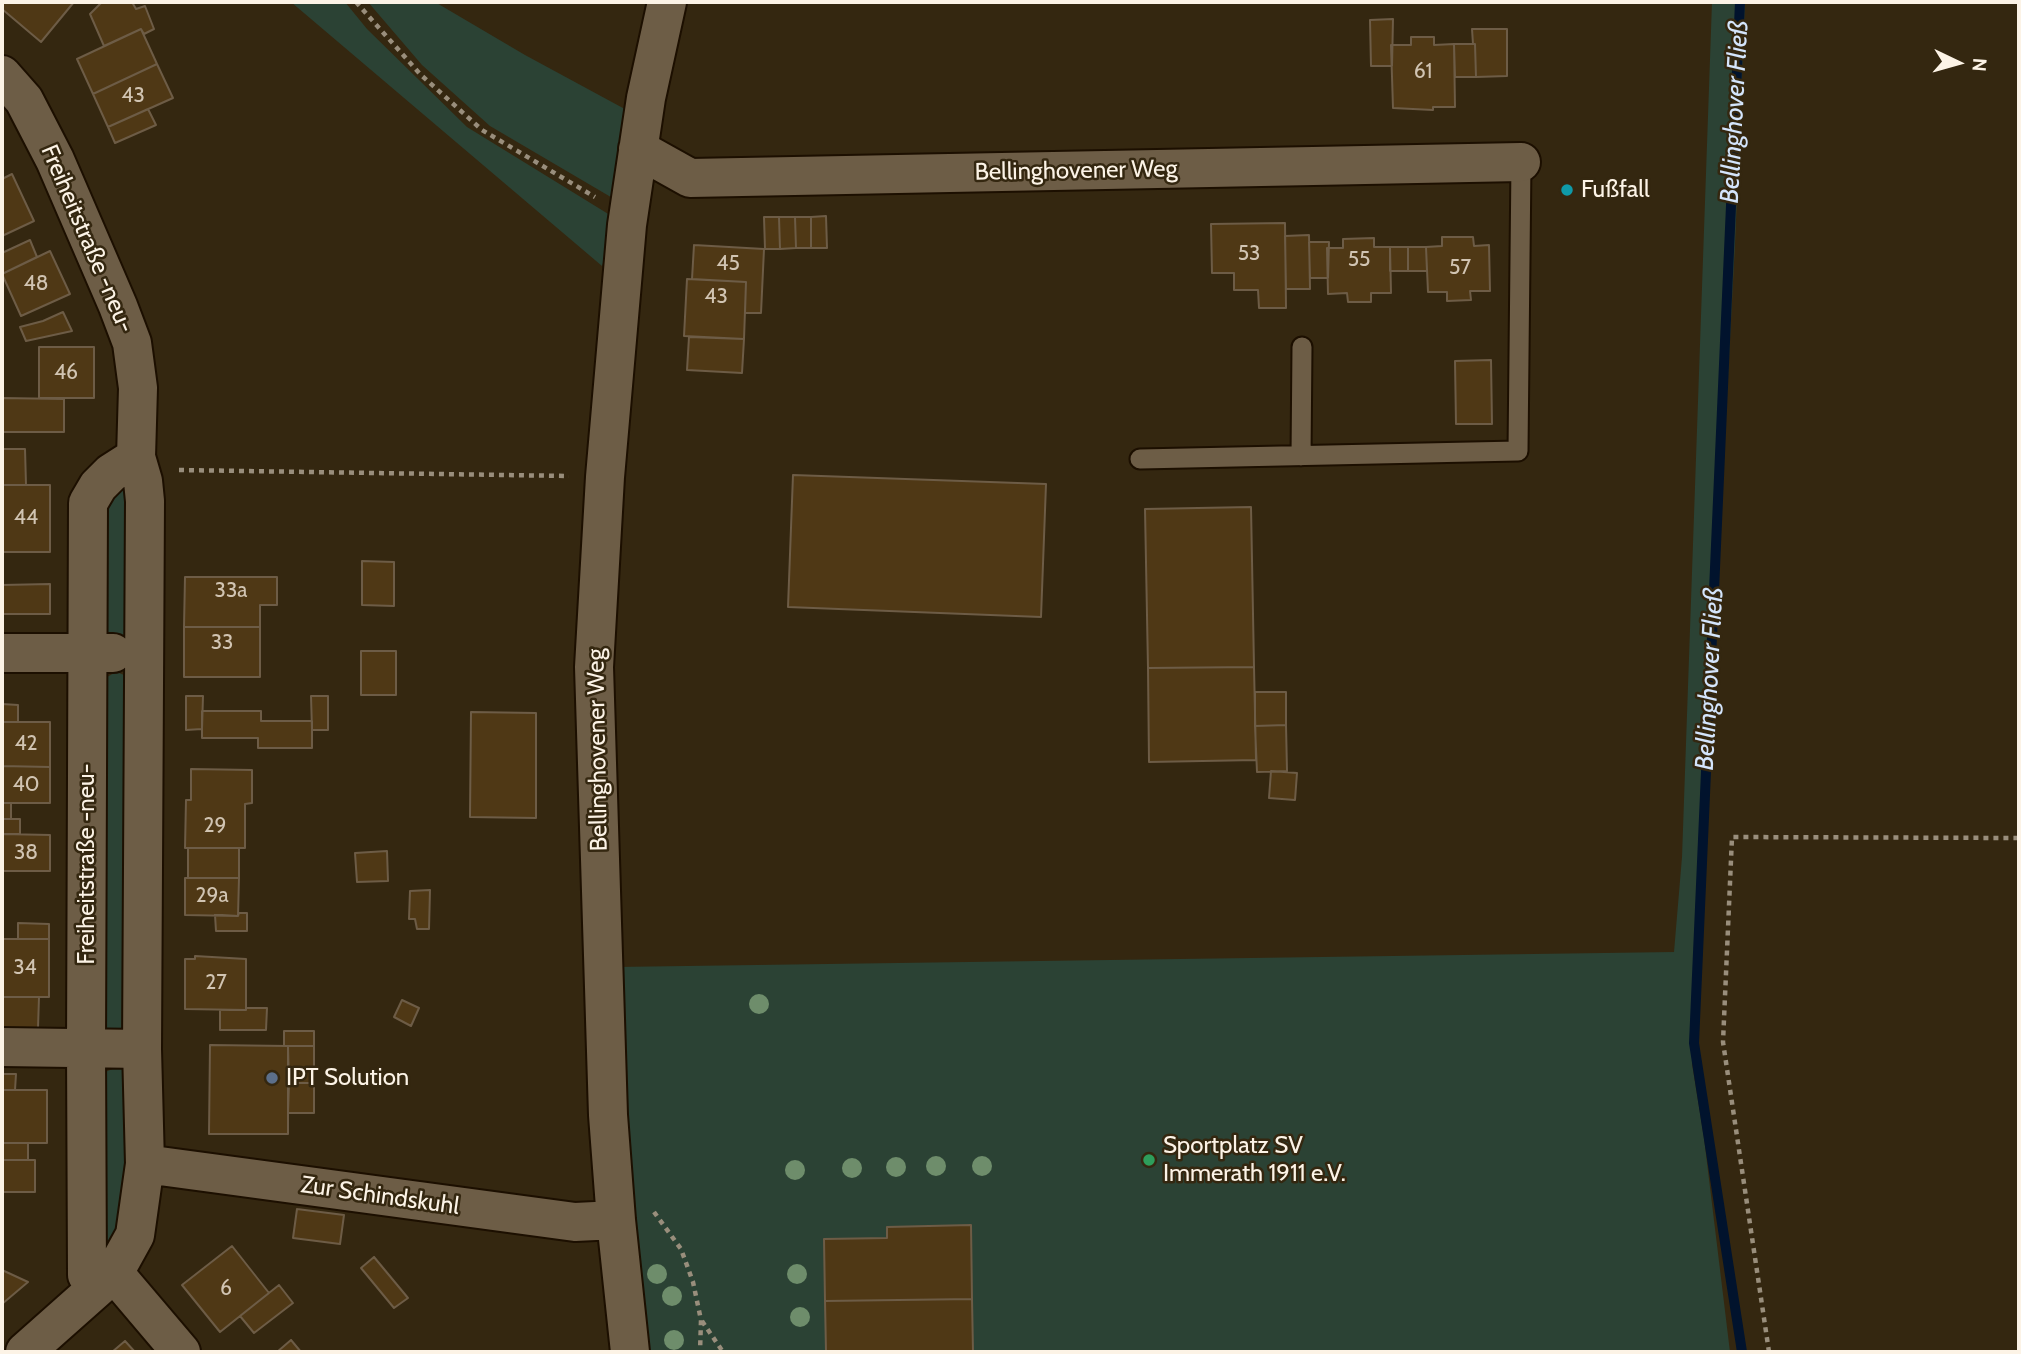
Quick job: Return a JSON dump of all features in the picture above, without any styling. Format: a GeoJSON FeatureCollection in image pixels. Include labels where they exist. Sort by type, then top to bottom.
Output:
{"type":"FeatureCollection","features":[{"type":"Feature","properties":{"kind":"street","name":"Bellinghovener Weg"},"geometry":{"type":"LineString","coordinates":[[630,1352],[608,1115],[594,667],[605,477],[627,225],[646,97],[667,2]]}},
{"type":"Feature","properties":{"kind":"street","name":"Freiheitstraße -neu-"},"geometry":{"type":"LineString","coordinates":[[2,75],[24,100],[55,160],[132,343],[138,388],[136,457],[145,501],[142,1049],[145,1164],[135,1235],[106,1280],[25,1352]]}},
{"type":"Feature","properties":{"kind":"street","name":"Bellinghovener Weg"},"geometry":{"type":"LineString","coordinates":[[638,149],[690,178],[1521,162]]}},
{"type":"Feature","properties":{"kind":"street","name":"Freiheitstraße -neu-"},"geometry":{"type":"LineString","coordinates":[[106,1280],[87,1275],[88,503],[98,486],[111,473],[136,457]]}},
{"type":"Feature","properties":{"kind":"street"},"geometry":{"type":"LineString","coordinates":[[2,653],[143,653]]}},
{"type":"Feature","properties":{"kind":"street"},"geometry":{"type":"LineString","coordinates":[[2,1047],[142,1049]]}},
{"type":"Feature","properties":{"kind":"street","name":"Zur Schindskuhl"},"geometry":{"type":"LineString","coordinates":[[145,1164],[575,1222],[616,1220]]}},
{"type":"Feature","properties":{"kind":"street"},"geometry":{"type":"LineString","coordinates":[[106,1280],[181,1352]]}},
{"type":"Feature","properties":{"kind":"lane"},"geometry":{"type":"LineString","coordinates":[[1140,459],[1518,451],[1521,162]]}},
{"type":"Feature","properties":{"kind":"lane"},"geometry":{"type":"LineString","coordinates":[[1301,456],[1302,347]]}},
{"type":"Feature","properties":{"kind":"path"},"geometry":{"type":"LineString","coordinates":[[356,2],[419,74],[482,130],[594,196],[627,225]]}},
{"type":"Feature","properties":{"kind":"path"},"geometry":{"type":"LineString","coordinates":[[136,457],[171,470],[605,477]]}},
{"type":"Feature","properties":{"kind":"path"},"geometry":{"type":"LineString","coordinates":[[1769,1352],[1723,1042],[1732,837],[2019,838]]}},
{"type":"Feature","properties":{"kind":"path"},"geometry":{"type":"LineString","coordinates":[[653,1211],[681,1249],[693,1282],[701,1320],[700,1352]]}},
{"type":"Feature","properties":{"kind":"path"},"geometry":{"type":"LineString","coordinates":[[701,1320],[723,1352]]}},
{"type":"Feature","properties":{"kind":"green space"},"geometry":{"type":"Polygon","coordinates":[[[291,2],[345,2],[367,29],[467,127],[618,220],[602,266],[291,2]]]}},
{"type":"Feature","properties":{"kind":"green space"},"geometry":{"type":"Polygon","coordinates":[[[368,2],[435,2],[634,114],[621,203],[490,126],[422,65],[368,2]]]}},
{"type":"Feature","properties":{"kind":"green space","name":"Sportplatz SV Immerath 1911 e.V."},"geometry":{"type":"Polygon","coordinates":[[[1712,2],[1745,2],[1692,1064],[1704,1138],[1730,1352],[638,1352],[615,967],[1674,952],[1682,857],[1712,2]]]}},
{"type":"Feature","properties":{"kind":"green space"},"geometry":{"type":"Polygon","coordinates":[[[126,481],[131,635],[118,639],[107,635],[104,502],[126,481]]]}},
{"type":"Feature","properties":{"kind":"green space"},"geometry":{"type":"Polygon","coordinates":[[[116,672],[127,676],[130,1029],[117,1034],[105,1029],[100,1018],[103,684],[107,677],[116,672]]]}},
{"type":"Feature","properties":{"kind":"green space"},"geometry":{"type":"Polygon","coordinates":[[[115,1068],[127,1070],[132,1080],[124,1226],[106,1253],[105,1072],[115,1068]]]}},
{"type":"Feature","properties":{"kind":"building"},"geometry":{"type":"Polygon","coordinates":[[[3,2],[74,2],[41,42],[2,9],[3,2]]]}},
{"type":"Feature","properties":{"kind":"building"},"geometry":{"type":"Polygon","coordinates":[[[102,2],[132,2],[136,9],[145,6],[154,29],[144,34],[141,29],[104,46],[90,14],[102,2]]]}},
{"type":"Feature","properties":{"kind":"building"},"geometry":{"type":"Polygon","coordinates":[[[1393,19],[1392,66],[1371,66],[1370,20],[1393,19]]]}},
{"type":"Feature","properties":{"kind":"building"},"geometry":{"type":"Polygon","coordinates":[[[141,29],[157,64],[93,94],[77,59],[141,29]]]}},
{"type":"Feature","properties":{"kind":"building"},"geometry":{"type":"Polygon","coordinates":[[[1472,29],[1507,29],[1507,76],[1476,77],[1472,29]]]}},
{"type":"Feature","properties":{"kind":"building"},"geometry":{"type":"Polygon","coordinates":[[[1411,37],[1434,37],[1434,45],[1454,44],[1455,107],[1433,107],[1433,110],[1393,108],[1391,45],[1411,45],[1411,37]]]}},
{"type":"Feature","properties":{"kind":"building"},"geometry":{"type":"Polygon","coordinates":[[[1454,44],[1475,44],[1476,77],[1455,77],[1454,44]]]}},
{"type":"Feature","properties":{"kind":"building"},"geometry":{"type":"Polygon","coordinates":[[[157,64],[173,98],[108,127],[93,94],[157,64]]]}},
{"type":"Feature","properties":{"kind":"building"},"geometry":{"type":"Polygon","coordinates":[[[148,109],[156,125],[115,143],[108,127],[148,109]]]}},
{"type":"Feature","properties":{"kind":"building"},"geometry":{"type":"Polygon","coordinates":[[[12,174],[34,221],[2,236],[2,179],[12,174]]]}},
{"type":"Feature","properties":{"kind":"building"},"geometry":{"type":"Polygon","coordinates":[[[826,216],[827,248],[811,248],[811,217],[826,216]]]}},
{"type":"Feature","properties":{"kind":"building"},"geometry":{"type":"Polygon","coordinates":[[[764,217],[779,217],[780,249],[765,249],[764,217]]]}},
{"type":"Feature","properties":{"kind":"building"},"geometry":{"type":"Polygon","coordinates":[[[779,217],[795,217],[796,248],[780,249],[779,217]]]}},
{"type":"Feature","properties":{"kind":"building"},"geometry":{"type":"Polygon","coordinates":[[[795,217],[811,217],[811,248],[796,248],[795,217]]]}},
{"type":"Feature","properties":{"kind":"building"},"geometry":{"type":"Polygon","coordinates":[[[1285,223],[1286,308],[1259,308],[1258,290],[1234,290],[1234,273],[1212,273],[1211,224],[1285,223]]]}},
{"type":"Feature","properties":{"kind":"building"},"geometry":{"type":"Polygon","coordinates":[[[1309,235],[1310,289],[1286,289],[1285,236],[1309,235]]]}},
{"type":"Feature","properties":{"kind":"building"},"geometry":{"type":"Polygon","coordinates":[[[1442,237],[1473,237],[1474,246],[1489,245],[1490,291],[1470,291],[1471,300],[1447,301],[1447,292],[1428,292],[1426,247],[1442,246],[1442,237]]]}},
{"type":"Feature","properties":{"kind":"building"},"geometry":{"type":"Polygon","coordinates":[[[1374,238],[1374,247],[1390,247],[1391,293],[1371,293],[1371,302],[1348,302],[1347,293],[1328,294],[1327,248],[1343,248],[1343,239],[1374,238]]]}},
{"type":"Feature","properties":{"kind":"building"},"geometry":{"type":"Polygon","coordinates":[[[30,240],[37,257],[2,274],[2,253],[30,240]]]}},
{"type":"Feature","properties":{"kind":"building"},"geometry":{"type":"Polygon","coordinates":[[[1309,242],[1329,242],[1328,278],[1310,278],[1309,242]]]}},
{"type":"Feature","properties":{"kind":"building"},"geometry":{"type":"Polygon","coordinates":[[[694,245],[764,249],[761,313],[745,313],[746,282],[692,279],[694,245]]]}},
{"type":"Feature","properties":{"kind":"building"},"geometry":{"type":"Polygon","coordinates":[[[1390,247],[1408,247],[1408,271],[1390,271],[1390,247]]]}},
{"type":"Feature","properties":{"kind":"building"},"geometry":{"type":"Polygon","coordinates":[[[1408,247],[1426,247],[1427,271],[1408,271],[1408,247]]]}},
{"type":"Feature","properties":{"kind":"building"},"geometry":{"type":"Polygon","coordinates":[[[50,251],[70,294],[21,316],[2,274],[50,251]]]}},
{"type":"Feature","properties":{"kind":"building"},"geometry":{"type":"Polygon","coordinates":[[[687,279],[746,282],[744,339],[684,336],[687,279]]]}},
{"type":"Feature","properties":{"kind":"building"},"geometry":{"type":"Polygon","coordinates":[[[63,312],[72,331],[26,341],[20,327],[63,312]]]}},
{"type":"Feature","properties":{"kind":"building"},"geometry":{"type":"Polygon","coordinates":[[[689,337],[744,339],[742,373],[687,370],[689,337]]]}},
{"type":"Feature","properties":{"kind":"building"},"geometry":{"type":"Polygon","coordinates":[[[39,347],[94,347],[94,398],[39,398],[39,347]]]}},
{"type":"Feature","properties":{"kind":"building"},"geometry":{"type":"Polygon","coordinates":[[[1491,360],[1492,424],[1456,424],[1455,361],[1491,360]]]}},
{"type":"Feature","properties":{"kind":"building"},"geometry":{"type":"Polygon","coordinates":[[[2,398],[64,399],[64,432],[2,432],[2,398]]]}},
{"type":"Feature","properties":{"kind":"building"},"geometry":{"type":"Polygon","coordinates":[[[2,449],[25,449],[26,485],[2,485],[2,449]]]}},
{"type":"Feature","properties":{"kind":"building"},"geometry":{"type":"Polygon","coordinates":[[[793,475],[1046,484],[1041,617],[788,607],[793,475]]]}},
{"type":"Feature","properties":{"kind":"building"},"geometry":{"type":"Polygon","coordinates":[[[2,485],[50,485],[50,552],[2,552],[2,485]]]}},
{"type":"Feature","properties":{"kind":"building"},"geometry":{"type":"Polygon","coordinates":[[[1251,507],[1254,667],[1148,668],[1145,509],[1251,507]]]}},
{"type":"Feature","properties":{"kind":"building"},"geometry":{"type":"Polygon","coordinates":[[[362,561],[394,562],[394,606],[362,605],[362,561]]]}},
{"type":"Feature","properties":{"kind":"building"},"geometry":{"type":"Polygon","coordinates":[[[185,577],[277,577],[277,605],[260,605],[260,627],[184,627],[185,577]]]}},
{"type":"Feature","properties":{"kind":"building"},"geometry":{"type":"Polygon","coordinates":[[[50,584],[50,614],[2,614],[2,585],[50,584]]]}},
{"type":"Feature","properties":{"kind":"building"},"geometry":{"type":"Polygon","coordinates":[[[184,627],[260,627],[260,677],[184,677],[184,627]]]}},
{"type":"Feature","properties":{"kind":"building"},"geometry":{"type":"Polygon","coordinates":[[[361,651],[396,651],[396,695],[361,695],[361,651]]]}},
{"type":"Feature","properties":{"kind":"building"},"geometry":{"type":"Polygon","coordinates":[[[1254,667],[1256,760],[1149,762],[1148,668],[1254,667]]]}},
{"type":"Feature","properties":{"kind":"building"},"geometry":{"type":"Polygon","coordinates":[[[1255,692],[1286,692],[1286,725],[1255,726],[1255,692]]]}},
{"type":"Feature","properties":{"kind":"building"},"geometry":{"type":"Polygon","coordinates":[[[186,696],[203,696],[202,729],[186,730],[186,696]]]}},
{"type":"Feature","properties":{"kind":"building"},"geometry":{"type":"Polygon","coordinates":[[[311,696],[328,696],[328,730],[312,730],[311,696]]]}},
{"type":"Feature","properties":{"kind":"building"},"geometry":{"type":"Polygon","coordinates":[[[2,704],[18,705],[18,722],[2,722],[2,704]]]}},
{"type":"Feature","properties":{"kind":"building"},"geometry":{"type":"Polygon","coordinates":[[[202,711],[261,711],[261,721],[312,721],[312,748],[258,748],[258,738],[202,738],[202,711]]]}},
{"type":"Feature","properties":{"kind":"building"},"geometry":{"type":"Polygon","coordinates":[[[471,712],[536,713],[536,818],[470,817],[471,712]]]}},
{"type":"Feature","properties":{"kind":"building"},"geometry":{"type":"Polygon","coordinates":[[[2,722],[50,722],[50,767],[2,766],[2,722]]]}},
{"type":"Feature","properties":{"kind":"building"},"geometry":{"type":"Polygon","coordinates":[[[1286,725],[1287,771],[1257,772],[1255,726],[1286,725]]]}},
{"type":"Feature","properties":{"kind":"building"},"geometry":{"type":"Polygon","coordinates":[[[2,766],[50,767],[50,803],[2,803],[2,766]]]}},
{"type":"Feature","properties":{"kind":"building"},"geometry":{"type":"Polygon","coordinates":[[[191,769],[252,770],[252,803],[245,804],[245,848],[185,848],[186,800],[191,800],[191,769]]]}},
{"type":"Feature","properties":{"kind":"building"},"geometry":{"type":"Polygon","coordinates":[[[1271,771],[1297,773],[1295,800],[1269,798],[1271,771]]]}},
{"type":"Feature","properties":{"kind":"building"},"geometry":{"type":"Polygon","coordinates":[[[2,803],[11,803],[11,819],[2,819],[2,803]]]}},
{"type":"Feature","properties":{"kind":"building"},"geometry":{"type":"Polygon","coordinates":[[[2,819],[20,819],[20,834],[2,834],[2,819]]]}},
{"type":"Feature","properties":{"kind":"building"},"geometry":{"type":"Polygon","coordinates":[[[2,834],[50,835],[50,871],[2,871],[2,834]]]}},
{"type":"Feature","properties":{"kind":"building"},"geometry":{"type":"Polygon","coordinates":[[[188,848],[239,848],[239,878],[188,878],[188,848]]]}},
{"type":"Feature","properties":{"kind":"building"},"geometry":{"type":"Polygon","coordinates":[[[387,851],[388,881],[357,882],[355,853],[387,851]]]}},
{"type":"Feature","properties":{"kind":"building"},"geometry":{"type":"Polygon","coordinates":[[[185,878],[239,878],[238,916],[185,915],[185,878]]]}},
{"type":"Feature","properties":{"kind":"building"},"geometry":{"type":"Polygon","coordinates":[[[430,890],[429,929],[417,929],[415,919],[409,919],[410,891],[430,890]]]}},
{"type":"Feature","properties":{"kind":"building"},"geometry":{"type":"Polygon","coordinates":[[[239,913],[247,913],[247,931],[216,931],[215,915],[238,916],[239,913]]]}},
{"type":"Feature","properties":{"kind":"building"},"geometry":{"type":"Polygon","coordinates":[[[18,923],[49,924],[49,939],[18,939],[18,923]]]}},
{"type":"Feature","properties":{"kind":"building"},"geometry":{"type":"Polygon","coordinates":[[[2,939],[49,939],[49,997],[2,997],[2,939]]]}},
{"type":"Feature","properties":{"kind":"building"},"geometry":{"type":"Polygon","coordinates":[[[195,956],[246,959],[246,1010],[185,1009],[185,959],[195,959],[195,956]]]}},
{"type":"Feature","properties":{"kind":"building"},"geometry":{"type":"Polygon","coordinates":[[[2,997],[39,997],[38,1028],[2,1028],[2,997]]]}},
{"type":"Feature","properties":{"kind":"building"},"geometry":{"type":"Polygon","coordinates":[[[402,1000],[419,1008],[411,1026],[394,1017],[402,1000]]]}},
{"type":"Feature","properties":{"kind":"building"},"geometry":{"type":"Polygon","coordinates":[[[267,1008],[266,1030],[220,1030],[220,1010],[267,1008]]]}},
{"type":"Feature","properties":{"kind":"building"},"geometry":{"type":"Polygon","coordinates":[[[284,1031],[314,1031],[314,1046],[284,1046],[284,1031]]]}},
{"type":"Feature","properties":{"kind":"building"},"geometry":{"type":"Polygon","coordinates":[[[210,1045],[288,1046],[288,1134],[209,1134],[210,1045]]]}},
{"type":"Feature","properties":{"kind":"building"},"geometry":{"type":"Polygon","coordinates":[[[288,1046],[314,1046],[314,1083],[289,1083],[288,1046]]]}},
{"type":"Feature","properties":{"kind":"building"},"geometry":{"type":"Polygon","coordinates":[[[2,1074],[16,1074],[15,1090],[2,1090],[2,1074]]]}},
{"type":"Feature","properties":{"kind":"building"},"geometry":{"type":"Polygon","coordinates":[[[289,1083],[314,1083],[314,1113],[288,1113],[289,1083]]]}},
{"type":"Feature","properties":{"kind":"building"},"geometry":{"type":"Polygon","coordinates":[[[2,1090],[47,1090],[47,1143],[2,1143],[2,1090]]]}},
{"type":"Feature","properties":{"kind":"building"},"geometry":{"type":"Polygon","coordinates":[[[2,1143],[28,1143],[28,1160],[2,1160],[2,1143]]]}},
{"type":"Feature","properties":{"kind":"building"},"geometry":{"type":"Polygon","coordinates":[[[2,1160],[35,1160],[35,1192],[2,1192],[2,1160]]]}},
{"type":"Feature","properties":{"kind":"building"},"geometry":{"type":"Polygon","coordinates":[[[297,1209],[344,1215],[340,1244],[293,1238],[297,1209]]]}},
{"type":"Feature","properties":{"kind":"building"},"geometry":{"type":"Polygon","coordinates":[[[971,1225],[972,1299],[825,1301],[824,1239],[887,1238],[887,1227],[971,1225]]]}},
{"type":"Feature","properties":{"kind":"building"},"geometry":{"type":"Polygon","coordinates":[[[232,1246],[269,1293],[220,1332],[182,1285],[232,1246]]]}},
{"type":"Feature","properties":{"kind":"building"},"geometry":{"type":"Polygon","coordinates":[[[374,1257],[408,1298],[394,1308],[361,1268],[374,1257]]]}},
{"type":"Feature","properties":{"kind":"building"},"geometry":{"type":"Polygon","coordinates":[[[2,1270],[28,1282],[2,1304],[2,1270]]]}},
{"type":"Feature","properties":{"kind":"building"},"geometry":{"type":"Polygon","coordinates":[[[279,1285],[293,1303],[254,1333],[240,1316],[279,1285]]]}},
{"type":"Feature","properties":{"kind":"building"},"geometry":{"type":"Polygon","coordinates":[[[972,1299],[973,1352],[826,1352],[825,1301],[972,1299]]]}},
{"type":"Feature","properties":{"kind":"building"},"geometry":{"type":"Polygon","coordinates":[[[291,1340],[301,1352],[277,1352],[291,1340]]]}},
{"type":"Feature","properties":{"kind":"building"},"geometry":{"type":"Polygon","coordinates":[[[125,1341],[135,1352],[112,1352],[125,1341]]]}},
{"type":"Feature","properties":{"kind":"waterway","name":"Bellinghover Fließ"},"geometry":{"type":"LineString","coordinates":[[1740,2],[1694,1043],[1742,1352]]}},
{"type":"Feature","properties":{"kind":"place","name":"Fußfall"},"geometry":{"type":"Point","coordinates":[1567,190]}},
{"type":"Feature","properties":{"kind":"place","name":"IPT Solution"},"geometry":{"type":"Point","coordinates":[272,1078]}},
{"type":"Feature","properties":{"kind":"place","name":"Sportplatz SV Immerath 1911 e.V."},"geometry":{"type":"Point","coordinates":[1149,1160]}}]}
